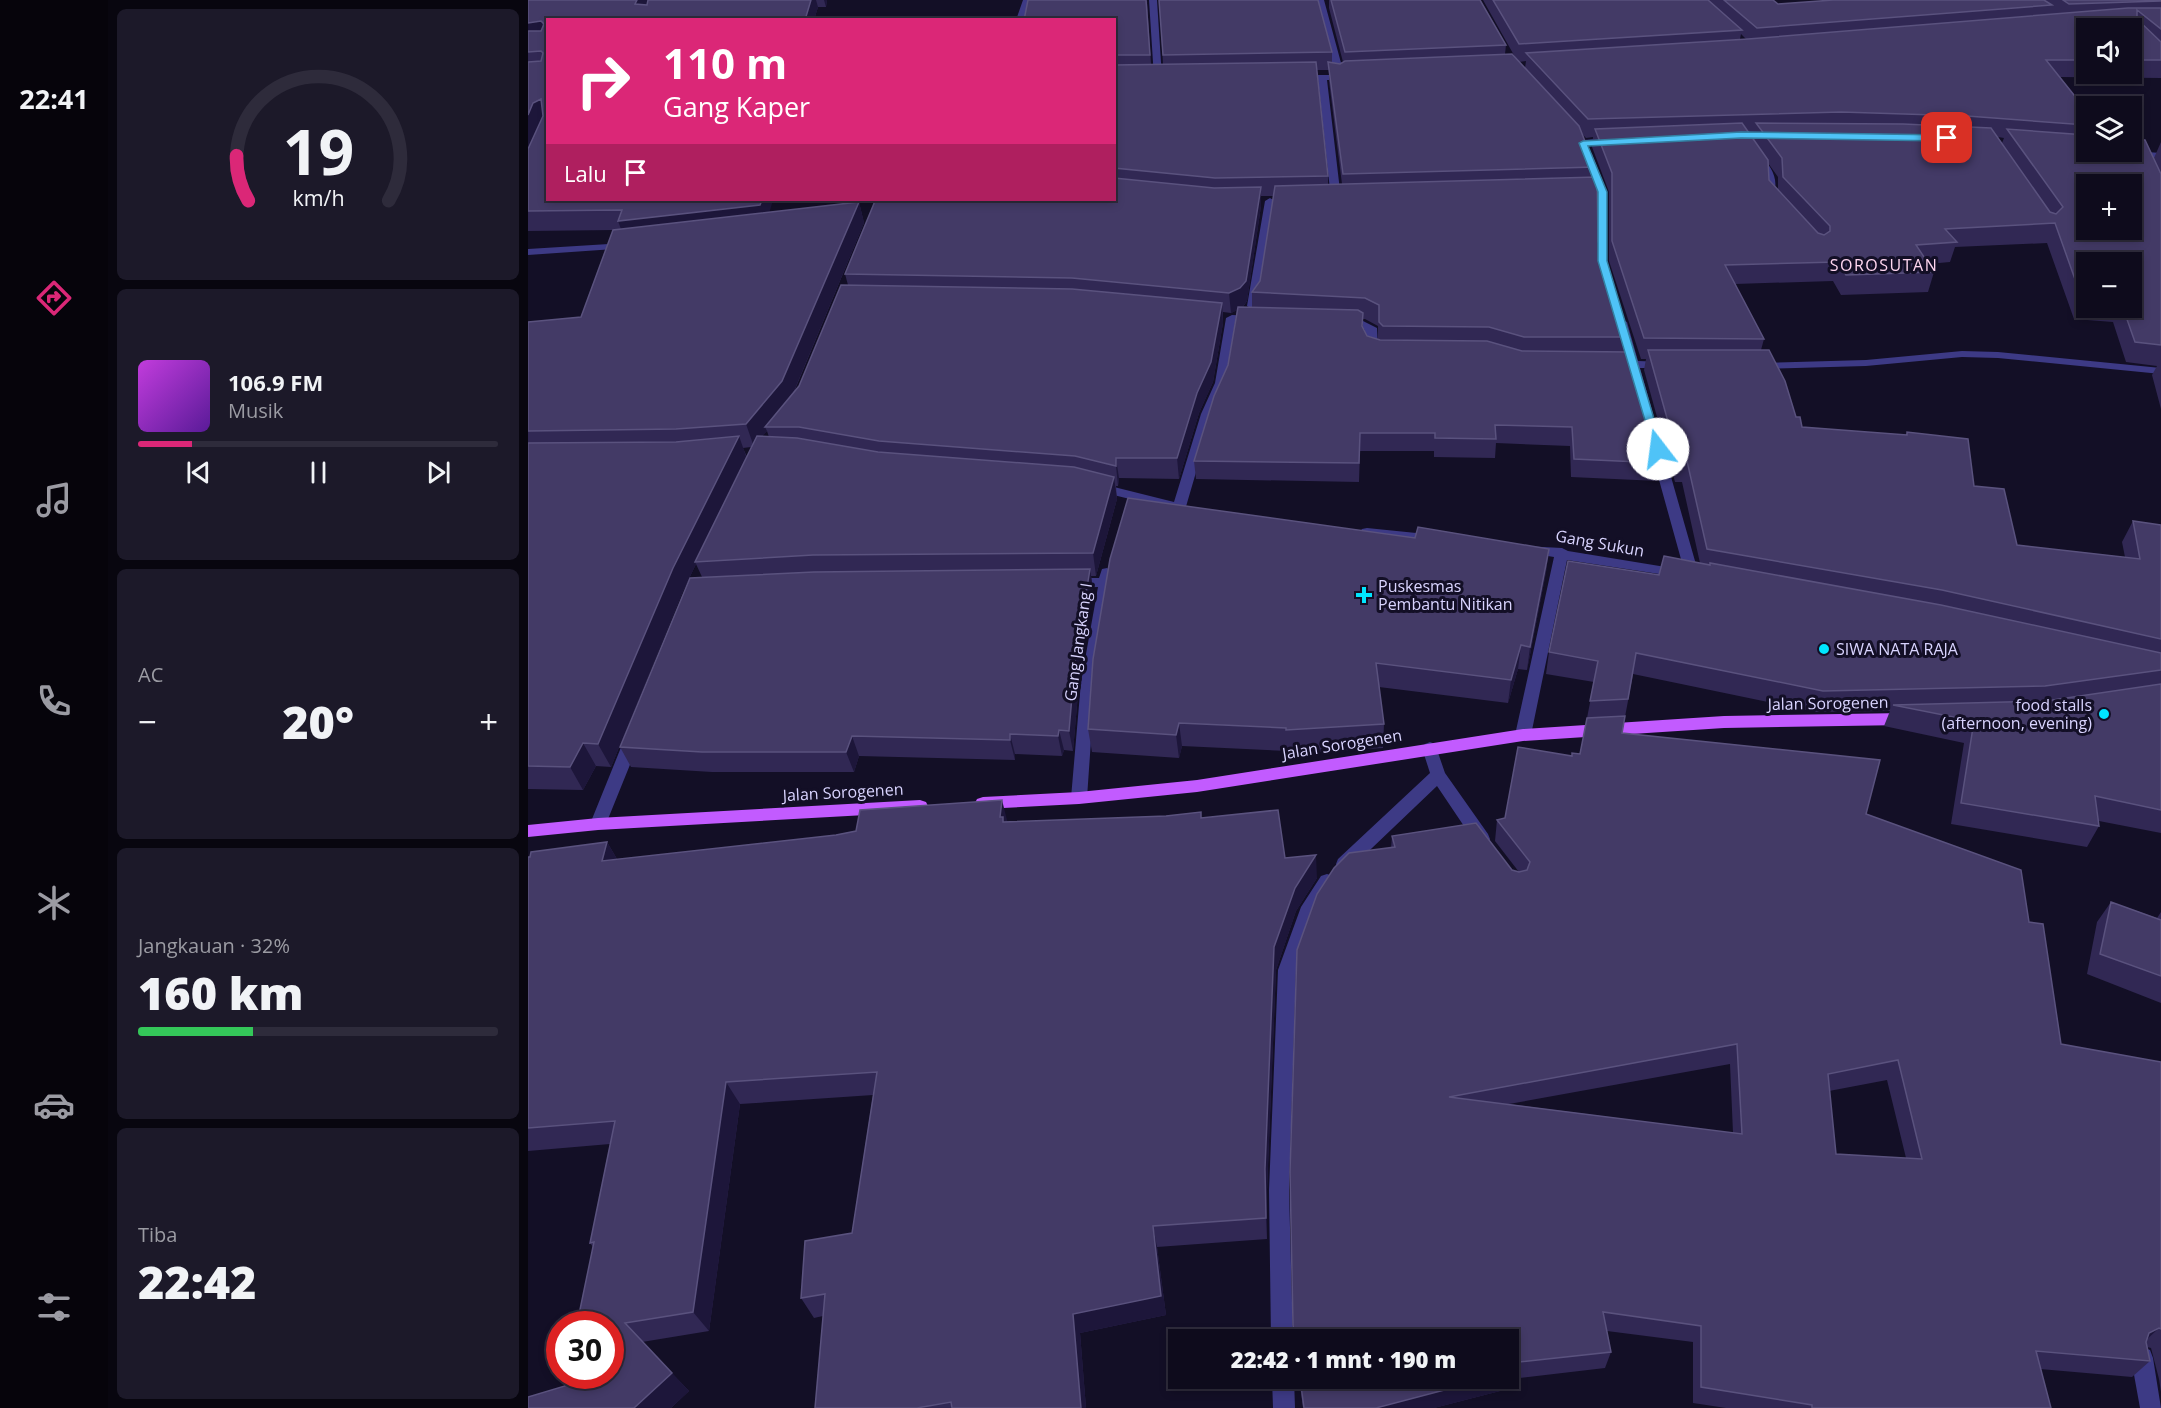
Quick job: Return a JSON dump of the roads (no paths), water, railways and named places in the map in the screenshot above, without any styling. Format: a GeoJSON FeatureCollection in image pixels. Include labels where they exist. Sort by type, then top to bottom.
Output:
{"type":"FeatureCollection","features":[{"type":"Feature","properties":{"kind":"main road","name":"Jalan Sorogenen"},"geometry":{"type":"LineString","coordinates":[[972,804],[1079,798],[1197,786],[1523,735],[1724,722],[1925,719]]}},
{"type":"Feature","properties":{"kind":"main road","name":"Jalan Sorogenen"},"geometry":{"type":"LineString","coordinates":[[528,831],[598,824],[937,806]]}},
{"type":"Feature","properties":{"kind":"street"},"geometry":{"type":"LineString","coordinates":[[1021,18],[1027,0]]}},
{"type":"Feature","properties":{"kind":"street"},"geometry":{"type":"LineString","coordinates":[[1153,0],[1158,78]]}},
{"type":"Feature","properties":{"kind":"street"},"geometry":{"type":"LineString","coordinates":[[1332,3],[1320,2],[1340,77]]}},
{"type":"Feature","properties":{"kind":"street"},"geometry":{"type":"LineString","coordinates":[[1287,78],[1362,76]]}},
{"type":"Feature","properties":{"kind":"street"},"geometry":{"type":"LineString","coordinates":[[1147,78],[1170,78]]}},
{"type":"Feature","properties":{"kind":"street"},"geometry":{"type":"LineString","coordinates":[[1322,78],[1331,200],[1348,199]]}},
{"type":"Feature","properties":{"kind":"street"},"geometry":{"type":"LineString","coordinates":[[1609,282],[1602,261],[1597,192],[1579,139],[1619,141]]}},
{"type":"Feature","properties":{"kind":"street"},"geometry":{"type":"LineString","coordinates":[[1753,150],[1771,177],[1771,198],[1784,212]]}},
{"type":"Feature","properties":{"kind":"street"},"geometry":{"type":"LineString","coordinates":[[2146,165],[2142,154],[2161,156]]}},
{"type":"Feature","properties":{"kind":"street"},"geometry":{"type":"LineString","coordinates":[[1226,318],[1247,312],[1254,302],[1271,201]]}},
{"type":"Feature","properties":{"kind":"street"},"geometry":{"type":"LineString","coordinates":[[528,252],[633,245]]}},
{"type":"Feature","properties":{"kind":"street"},"geometry":{"type":"LineString","coordinates":[[1618,313],[1635,364]]}},
{"type":"Feature","properties":{"kind":"street"},"geometry":{"type":"LineString","coordinates":[[1226,318],[1267,320]]}},
{"type":"Feature","properties":{"kind":"street"},"geometry":{"type":"LineString","coordinates":[[1088,485],[1128,500],[1184,508],[1207,414],[1221,383],[1226,318]]}},
{"type":"Feature","properties":{"kind":"street"},"geometry":{"type":"LineString","coordinates":[[1326,322],[1361,324],[1371,328],[1370,344],[1373,351],[1392,353]]}},
{"type":"Feature","properties":{"kind":"street"},"geometry":{"type":"LineString","coordinates":[[1750,366],[1866,363],[1962,354],[2161,371]]}},
{"type":"Feature","properties":{"kind":"street"},"geometry":{"type":"LineString","coordinates":[[1600,364],[1682,366]]}},
{"type":"Feature","properties":{"kind":"street","name":"Gang Sukun"},"geometry":{"type":"LineString","coordinates":[[1515,547],[1562,552],[1698,577],[1635,364]]}},
{"type":"Feature","properties":{"kind":"street"},"geometry":{"type":"LineString","coordinates":[[1351,530],[1445,540]]}},
{"type":"Feature","properties":{"kind":"street"},"geometry":{"type":"LineString","coordinates":[[1523,735],[1562,552]]}},
{"type":"Feature","properties":{"kind":"street","name":"Gang Jangkang I"},"geometry":{"type":"LineString","coordinates":[[1079,798],[1088,682],[1104,582],[1111,560]]}},
{"type":"Feature","properties":{"kind":"street"},"geometry":{"type":"LineString","coordinates":[[1061,583],[1104,582]]}},
{"type":"Feature","properties":{"kind":"street"},"geometry":{"type":"LineString","coordinates":[[598,824],[639,724]]}},
{"type":"Feature","properties":{"kind":"street"},"geometry":{"type":"LineString","coordinates":[[1430,748],[1438,775],[1460,810],[1496,856]]}},
{"type":"Feature","properties":{"kind":"street"},"geometry":{"type":"LineString","coordinates":[[1282,1329],[1279,1190],[1287,970],[1307,912],[1326,882],[1438,775]]}},
{"type":"Feature","properties":{"kind":"street"},"geometry":{"type":"LineString","coordinates":[[2142,1358],[2151,1408]]}},
{"type":"Feature","properties":{"kind":"street"},"geometry":{"type":"LineString","coordinates":[[1283,1389],[1284,1408]]}},
{"type":"Feature","properties":{"kind":"place","name":"Puskesmas Pembantu Nitikan"},"geometry":{"type":"Point","coordinates":[1364,595]}},
{"type":"Feature","properties":{"kind":"place","name":"SIWA NATA RAJA"},"geometry":{"type":"Point","coordinates":[1824,649]}},
{"type":"Feature","properties":{"kind":"place","name":"food stalls (afternoon, evening)"},"geometry":{"type":"Point","coordinates":[2104,714]}},
{"type":"Feature","properties":{"kind":"district","name":"SOROSUTAN"},"geometry":{"type":"Point","coordinates":[1884,265]}}]}
